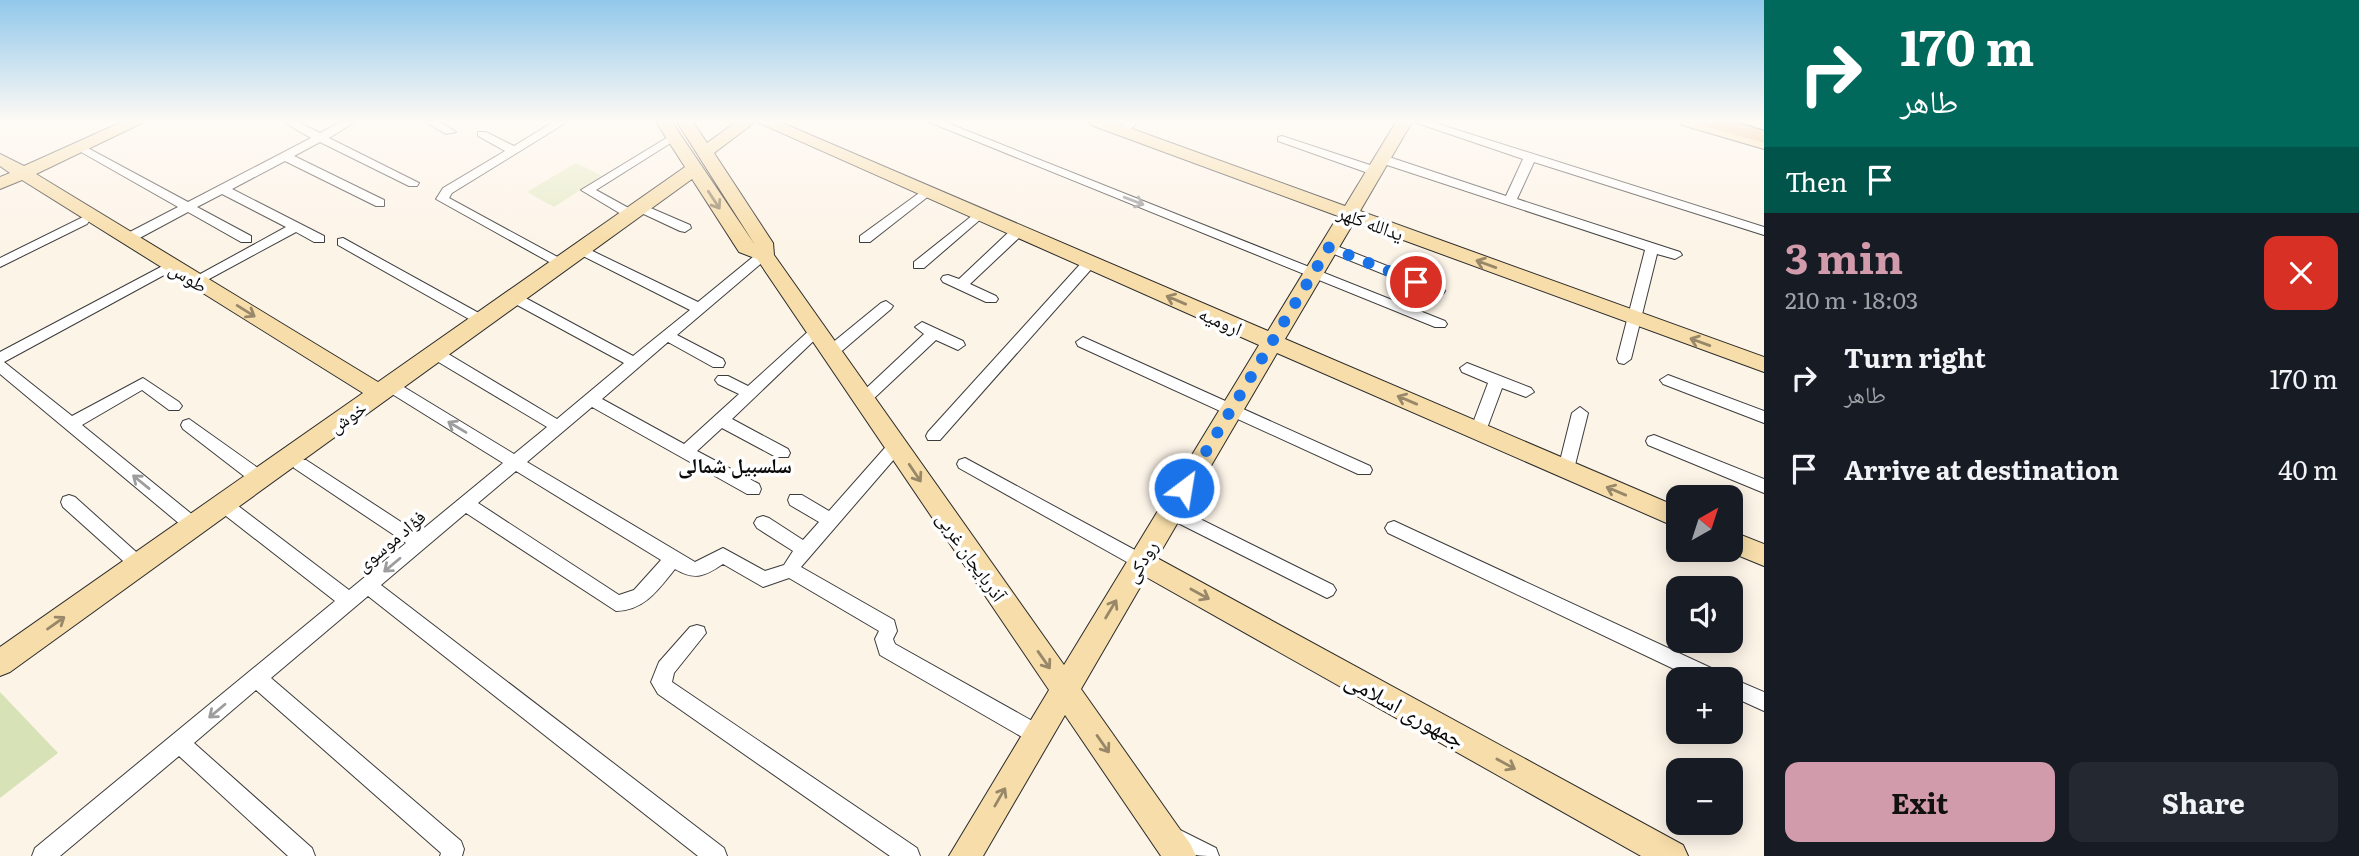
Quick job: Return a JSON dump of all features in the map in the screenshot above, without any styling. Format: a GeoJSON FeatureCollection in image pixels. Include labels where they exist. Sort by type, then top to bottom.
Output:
{"type":"FeatureCollection","features":[{"type":"Feature","properties":{"kind":"main road","name":"طوس"},"geometry":{"type":"LineString","coordinates":[[5,162],[198,281],[384,389]]}},
{"type":"Feature","properties":{"kind":"main road"},"geometry":{"type":"LineString","coordinates":[[0,184],[50,162]]}},
{"type":"Feature","properties":{"kind":"main road","name":"خوش"},"geometry":{"type":"LineString","coordinates":[[0,663],[635,210],[697,162]]}},
{"type":"Feature","properties":{"kind":"main road","name":"آذربایجان غربی"},"geometry":{"type":"LineString","coordinates":[[701,162],[764,243],[764,255],[1173,845]]}},
{"type":"Feature","properties":{"kind":"main road","name":"ارومیه"},"geometry":{"type":"LineString","coordinates":[[857,162],[1666,513]]}},
{"type":"Feature","properties":{"kind":"main road","name":"یدالله کلهر"},"geometry":{"type":"LineString","coordinates":[[1216,162],[1348,214],[1764,365]]}},
{"type":"Feature","properties":{"kind":"main road","name":"رودکی"},"geometry":{"type":"LineString","coordinates":[[965,856],[1380,162]]}},
{"type":"Feature","properties":{"kind":"main road"},"geometry":{"type":"LineString","coordinates":[[1743,546],[1764,555]]}},
{"type":"Feature","properties":{"kind":"main road","name":"جمهوری اسلامی"},"geometry":{"type":"LineString","coordinates":[[1140,561],[1672,856]]}},
{"type":"Feature","properties":{"kind":"street"},"geometry":{"type":"LineString","coordinates":[[106,162],[246,239]]}},
{"type":"Feature","properties":{"kind":"street"},"geometry":{"type":"LineString","coordinates":[[129,238],[274,162]]}},
{"type":"Feature","properties":{"kind":"street"},"geometry":{"type":"LineString","coordinates":[[297,162],[380,203]]}},
{"type":"Feature","properties":{"kind":"street"},"geometry":{"type":"LineString","coordinates":[[369,162],[413,183]]}},
{"type":"Feature","properties":{"kind":"street"},"geometry":{"type":"LineString","coordinates":[[496,162],[447,191],[442,198],[559,264]]}},
{"type":"Feature","properties":{"kind":"street"},"geometry":{"type":"LineString","coordinates":[[625,162],[587,190],[685,228]]}},
{"type":"Feature","properties":{"kind":"street"},"geometry":{"type":"LineString","coordinates":[[1035,162],[1440,324]]}},
{"type":"Feature","properties":{"kind":"street"},"geometry":{"type":"LineString","coordinates":[[1367,162],[1485,192],[1675,255]]}},
{"type":"Feature","properties":{"kind":"street"},"geometry":{"type":"LineString","coordinates":[[1510,201],[1528,162]]}},
{"type":"Feature","properties":{"kind":"street"},"geometry":{"type":"LineString","coordinates":[[1546,162],[1764,231]]}},
{"type":"Feature","properties":{"kind":"street"},"geometry":{"type":"LineString","coordinates":[[222,189],[319,239]]}},
{"type":"Feature","properties":{"kind":"street"},"geometry":{"type":"LineString","coordinates":[[865,239],[926,192]]}},
{"type":"Feature","properties":{"kind":"street"},"geometry":{"type":"LineString","coordinates":[[919,265],[978,215]]}},
{"type":"Feature","properties":{"kind":"street"},"geometry":{"type":"LineString","coordinates":[[0,263],[83,221]]}},
{"type":"Feature","properties":{"kind":"street"},"geometry":{"type":"LineString","coordinates":[[198,281],[295,227]]}},
{"type":"Feature","properties":{"kind":"street"},"geometry":{"type":"LineString","coordinates":[[991,299],[954,282],[1017,232]]}},
{"type":"Feature","properties":{"kind":"street"},"geometry":{"type":"LineString","coordinates":[[344,242],[481,320]]}},
{"type":"Feature","properties":{"kind":"street"},"geometry":{"type":"LineString","coordinates":[[1329,247],[1438,291]]}},
{"type":"Feature","properties":{"kind":"street"},"geometry":{"type":"LineString","coordinates":[[1624,359],[1652,247]]}},
{"type":"Feature","properties":{"kind":"street"},"geometry":{"type":"LineString","coordinates":[[580,249],[700,309]]}},
{"type":"Feature","properties":{"kind":"street","name":"فؤاد موسوی"},"geometry":{"type":"LineString","coordinates":[[43,856],[764,255]]}},
{"type":"Feature","properties":{"kind":"street"},"geometry":{"type":"LineString","coordinates":[[934,436],[1089,263]]}},
{"type":"Feature","properties":{"kind":"street"},"geometry":{"type":"LineString","coordinates":[[0,358],[172,265]]}},
{"type":"Feature","properties":{"kind":"street"},"geometry":{"type":"LineString","coordinates":[[513,297],[635,363]]}},
{"type":"Feature","properties":{"kind":"street"},"geometry":{"type":"LineString","coordinates":[[831,352],[886,307]]}},
{"type":"Feature","properties":{"kind":"street"},"geometry":{"type":"LineString","coordinates":[[864,399],[928,330],[958,345]]}},
{"type":"Feature","properties":{"kind":"street"},"geometry":{"type":"LineString","coordinates":[[686,452],[817,331]]}},
{"type":"Feature","properties":{"kind":"street"},"geometry":{"type":"LineString","coordinates":[[668,336],[718,362]]}},
{"type":"Feature","properties":{"kind":"street"},"geometry":{"type":"LineString","coordinates":[[1083,342],[1364,470]]}},
{"type":"Feature","properties":{"kind":"street"},"geometry":{"type":"LineString","coordinates":[[435,353],[559,427]]}},
{"type":"Feature","properties":{"kind":"street"},"geometry":{"type":"LineString","coordinates":[[1467,368],[1526,393]]}},
{"type":"Feature","properties":{"kind":"street"},"geometry":{"type":"LineString","coordinates":[[3,372],[71,424],[193,525]]}},
{"type":"Feature","properties":{"kind":"street"},"geometry":{"type":"LineString","coordinates":[[723,380],[750,393]]}},
{"type":"Feature","properties":{"kind":"street"},"geometry":{"type":"LineString","coordinates":[[1478,431],[1497,380]]}},
{"type":"Feature","properties":{"kind":"street"},"geometry":{"type":"LineString","coordinates":[[1668,380],[1764,417]]}},
{"type":"Feature","properties":{"kind":"street"},"geometry":{"type":"LineString","coordinates":[[71,424],[143,383],[174,406]]}},
{"type":"Feature","properties":{"kind":"street"},"geometry":{"type":"LineString","coordinates":[[384,389],[515,462],[696,571],[723,555],[764,579],[791,570],[884,624],[888,628],[884,639],[887,649],[1036,734]]}},
{"type":"Feature","properties":{"kind":"street"},"geometry":{"type":"LineString","coordinates":[[591,400],[753,489]]}},
{"type":"Feature","properties":{"kind":"street"},"geometry":{"type":"LineString","coordinates":[[1566,469],[1580,413]]}},
{"type":"Feature","properties":{"kind":"street"},"geometry":{"type":"LineString","coordinates":[[720,420],[782,453]]}},
{"type":"Feature","properties":{"kind":"street"},"geometry":{"type":"LineString","coordinates":[[189,425],[259,478]]}},
{"type":"Feature","properties":{"kind":"street"},"geometry":{"type":"LineString","coordinates":[[1654,441],[1764,486]]}},
{"type":"Feature","properties":{"kind":"street"},"geometry":{"type":"LineString","coordinates":[[791,570],[794,562],[896,446]]}},
{"type":"Feature","properties":{"kind":"street"},"geometry":{"type":"LineString","coordinates":[[300,464],[419,542]]}},
{"type":"Feature","properties":{"kind":"street"},"geometry":{"type":"LineString","coordinates":[[965,464],[1140,561]]}},
{"type":"Feature","properties":{"kind":"street"},"geometry":{"type":"LineString","coordinates":[[796,500],[831,520]]}},
{"type":"Feature","properties":{"kind":"street"},"geometry":{"type":"LineString","coordinates":[[69,502],[138,565]]}},
{"type":"Feature","properties":{"kind":"street"},"geometry":{"type":"LineString","coordinates":[[223,504],[349,601]]}},
{"type":"Feature","properties":{"kind":"street"},"geometry":{"type":"LineString","coordinates":[[466,504],[616,603],[623,604],[637,598],[673,559]]}},
{"type":"Feature","properties":{"kind":"street"},"geometry":{"type":"LineString","coordinates":[[1170,510],[1327,590]]}},
{"type":"Feature","properties":{"kind":"street"},"geometry":{"type":"LineString","coordinates":[[763,523],[805,550]]}},
{"type":"Feature","properties":{"kind":"street"},"geometry":{"type":"LineString","coordinates":[[1395,528],[1689,667]]}},
{"type":"Feature","properties":{"kind":"street"},"geometry":{"type":"LineString","coordinates":[[368,586],[716,856]]}},
{"type":"Feature","properties":{"kind":"street"},"geometry":{"type":"LineString","coordinates":[[697,633],[666,667],[661,682],[665,688],[909,856]]}},
{"type":"Feature","properties":{"kind":"street"},"geometry":{"type":"LineString","coordinates":[[256,678],[453,849],[452,856]]}},
{"type":"Feature","properties":{"kind":"street"},"geometry":{"type":"LineString","coordinates":[[1743,692],[1764,702]]}},
{"type":"Feature","properties":{"kind":"street"},"geometry":{"type":"LineString","coordinates":[[179,742],[304,856]]}},
{"type":"Feature","properties":{"kind":"street"},"geometry":{"type":"LineString","coordinates":[[1173,845],[1208,856]]}},
{"type":"Feature","properties":{"kind":"green space"},"geometry":{"type":"Polygon","coordinates":[[[576,163],[602,176],[554,207],[527,192],[576,163]]]}},
{"type":"Feature","properties":{"kind":"green space"},"geometry":{"type":"Polygon","coordinates":[[[0,692],[58,753],[0,798],[0,692]]]}},
{"type":"Feature","properties":{"kind":"district","name":"سلسبیل شمالی"},"geometry":{"type":"Point","coordinates":[735,463]}},
{"type":"Feature","properties":{"kind":"route"},"geometry":{"type":"LineString","coordinates":[[1184,488],[1329,247],[1416,282]]}}]}
